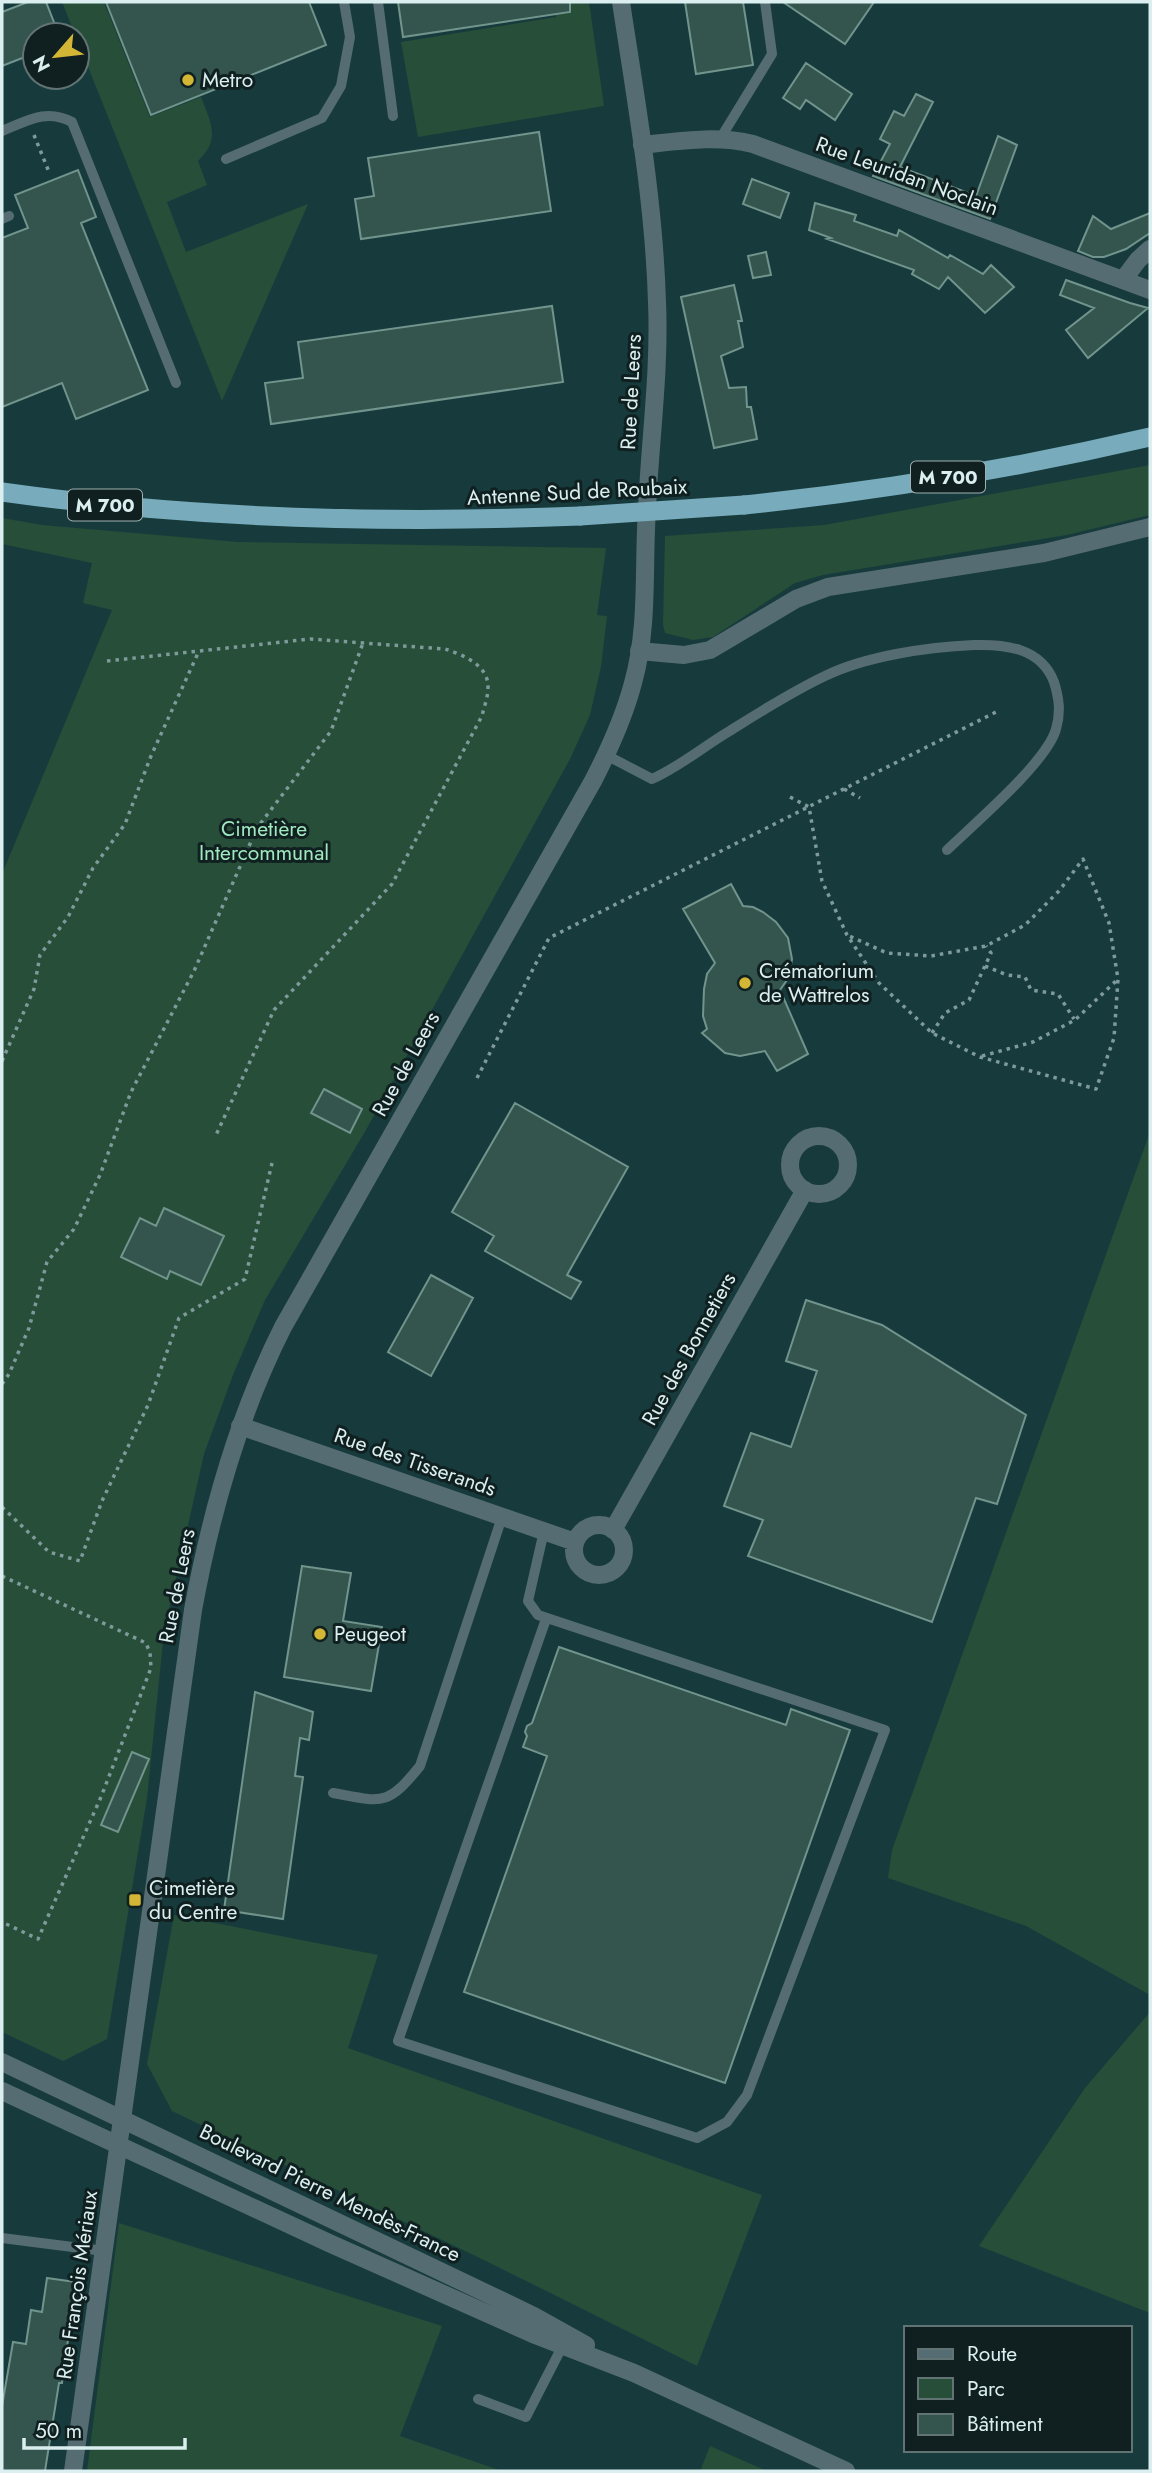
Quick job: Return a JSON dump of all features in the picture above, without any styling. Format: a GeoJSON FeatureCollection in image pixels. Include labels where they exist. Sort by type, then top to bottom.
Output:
{"type":"FeatureCollection","features":[{"type":"Feature","properties":{"kind":"highway","name":"Antenne Sud de Roubaix"},"geometry":{"type":"LineString","coordinates":[[2,492],[139,509],[234,516],[371,520],[492,520],[580,516],[819,497],[1068,455],[1150,437]]}},
{"type":"Feature","properties":{"kind":"street","name":"Rue de Leers"},"geometry":{"type":"LineString","coordinates":[[120,2146],[193,1610],[206,1545],[240,1426],[256,1383],[283,1327],[606,755],[626,709],[634,681],[639,651],[658,338],[656,272],[642,145],[621,2]]}},
{"type":"Feature","properties":{"kind":"street","name":"Rue Leuridan Noclain"},"geometry":{"type":"LineString","coordinates":[[642,145],[737,140],[1150,290]]}},
{"type":"Feature","properties":{"kind":"street"},"geometry":{"type":"LineString","coordinates":[[1123,280],[1150,249]]}},
{"type":"Feature","properties":{"kind":"street"},"geometry":{"type":"LineString","coordinates":[[639,651],[684,655],[709,650],[796,599],[828,587],[1044,553],[1150,527]]}},
{"type":"Feature","properties":{"kind":"street","name":"Rue des Bonnetiers"},"geometry":{"type":"LineString","coordinates":[[613,1530],[805,1190]]}},
{"type":"Feature","properties":{"kind":"street","name":"Rue des Tisserands"},"geometry":{"type":"LineString","coordinates":[[240,1426],[575,1542]]}},
{"type":"Feature","properties":{"kind":"street"},"geometry":{"type":"LineString","coordinates":[[599,1525],[620,1536],[623,1552],[617,1567],[602,1575],[594,1574],[580,1566],[575,1559],[575,1542],[579,1535],[591,1526],[599,1525]]}},
{"type":"Feature","properties":{"kind":"street","name":"Boulevard Pierre Mendès-France"},"geometry":{"type":"LineString","coordinates":[[2,2062],[123,2119],[634,2373],[846,2471]]}},
{"type":"Feature","properties":{"kind":"street","name":"Boulevard Pierre Mendès-France"},"geometry":{"type":"LineString","coordinates":[[2,2091],[329,2244],[566,2340]]}},
{"type":"Feature","properties":{"kind":"street","name":"Rue François Mériaux"},"geometry":{"type":"LineString","coordinates":[[73,2471],[120,2146]]}},
{"type":"Feature","properties":{"kind":"lane"},"geometry":{"type":"LineString","coordinates":[[226,159],[321,118],[341,86],[350,37],[344,2]]}},
{"type":"Feature","properties":{"kind":"lane"},"geometry":{"type":"LineString","coordinates":[[378,2],[393,116]]}},
{"type":"Feature","properties":{"kind":"lane"},"geometry":{"type":"LineString","coordinates":[[720,139],[772,54],[765,2]]}},
{"type":"Feature","properties":{"kind":"lane"},"geometry":{"type":"LineString","coordinates":[[2,131],[41,116],[59,115],[72,122],[176,383]]}},
{"type":"Feature","properties":{"kind":"lane"},"geometry":{"type":"LineString","coordinates":[[606,755],[652,779],[791,693],[827,675],[861,664],[935,647],[1012,646],[1032,654],[1051,677],[1060,700],[1056,731],[1034,765],[947,850]]}},
{"type":"Feature","properties":{"kind":"lane"},"geometry":{"type":"LineString","coordinates":[[333,1793],[377,1801],[401,1790],[420,1766],[502,1517]]}},
{"type":"Feature","properties":{"kind":"lane"},"geometry":{"type":"LineString","coordinates":[[544,1531],[528,1601],[538,1615],[885,1730],[747,2095],[727,2122],[697,2138],[398,2041],[546,1619]]}},
{"type":"Feature","properties":{"kind":"lane"},"geometry":{"type":"LineString","coordinates":[[2,2238],[104,2251]]}},
{"type":"Feature","properties":{"kind":"lane"},"geometry":{"type":"LineString","coordinates":[[478,2399],[526,2417],[566,2340]]}},
{"type":"Feature","properties":{"kind":"path"},"geometry":{"type":"LineString","coordinates":[[37,144],[48,172]]}},
{"type":"Feature","properties":{"kind":"path"},"geometry":{"type":"LineString","coordinates":[[107,661],[310,639],[445,649],[466,656],[483,671],[489,686],[482,716],[392,884],[274,1010],[216,1135]]}},
{"type":"Feature","properties":{"kind":"path"},"geometry":{"type":"LineString","coordinates":[[2,1384],[29,1328],[47,1262],[74,1229],[100,1175],[131,1092],[194,971],[257,828],[331,731],[363,643]]}},
{"type":"Feature","properties":{"kind":"path"},"geometry":{"type":"LineString","coordinates":[[2,1061],[34,989],[40,955],[68,917],[93,868],[125,824],[151,756],[198,651]]}},
{"type":"Feature","properties":{"kind":"path"},"geometry":{"type":"LineString","coordinates":[[477,1078],[549,938],[998,711]]}},
{"type":"Feature","properties":{"kind":"path"},"geometry":{"type":"LineString","coordinates":[[844,789],[859,798]]}},
{"type":"Feature","properties":{"kind":"path"},"geometry":{"type":"LineString","coordinates":[[790,797],[809,807]]}},
{"type":"Feature","properties":{"kind":"path"},"geometry":{"type":"LineString","coordinates":[[809,807],[822,881],[847,935],[879,984],[932,1033],[980,1056],[1096,1089],[1114,1038],[1118,979],[1109,923],[1083,859],[1059,891],[1025,925],[986,946],[931,957],[887,953],[847,935]]}},
{"type":"Feature","properties":{"kind":"path"},"geometry":{"type":"LineString","coordinates":[[932,1033],[946,1013],[969,1000],[991,953],[986,946]]}},
{"type":"Feature","properties":{"kind":"path"},"geometry":{"type":"LineString","coordinates":[[985,966],[1007,975],[1025,977],[1031,990],[1058,994],[1075,1020]]}},
{"type":"Feature","properties":{"kind":"path"},"geometry":{"type":"LineString","coordinates":[[980,1056],[1034,1042],[1075,1020],[1118,979]]}},
{"type":"Feature","properties":{"kind":"path"},"geometry":{"type":"LineString","coordinates":[[2,1507],[48,1552],[80,1561],[102,1501],[148,1405],[179,1318],[244,1279],[272,1163]]}},
{"type":"Feature","properties":{"kind":"path"},"geometry":{"type":"LineString","coordinates":[[2,1576],[146,1643],[151,1668],[101,1797],[38,1938],[2,1922]]}},
{"type":"Feature","properties":{"kind":"green space"},"geometry":{"type":"Polygon","coordinates":[[[62,2],[104,2],[150,117],[201,97],[212,131],[210,145],[198,161],[207,185],[167,202],[186,252],[308,204],[222,401],[91,74],[91,21],[70,21],[62,2]]]}},
{"type":"Feature","properties":{"kind":"green space"},"geometry":{"type":"Polygon","coordinates":[[[554,2],[589,2],[604,106],[418,137],[401,42],[556,17],[554,2]]]}},
{"type":"Feature","properties":{"kind":"green space"},"geometry":{"type":"Polygon","coordinates":[[[1150,465],[1150,515],[1067,535],[823,575],[795,583],[713,637],[693,640],[665,633],[665,536],[824,525],[1150,465]]]}},
{"type":"Feature","properties":{"kind":"green space","name":"Cimetière Intercommunal"},"geometry":{"type":"Polygon","coordinates":[[[2,518],[42,525],[238,542],[606,548],[597,615],[607,616],[601,667],[590,715],[570,759],[366,1130],[265,1300],[233,1375],[204,1454],[164,1632],[147,1798],[107,2039],[63,2061],[2,2032],[2,874],[112,610],[83,603],[92,563],[2,544],[2,518]]]}},
{"type":"Feature","properties":{"kind":"green space"},"geometry":{"type":"Polygon","coordinates":[[[1150,1132],[1150,1995],[1026,1926],[888,1878],[892,1850],[1150,1132]]]}},
{"type":"Feature","properties":{"kind":"green space"},"geometry":{"type":"Polygon","coordinates":[[[174,1915],[378,1955],[348,2048],[762,2195],[697,2366],[486,2261],[172,2111],[147,2064],[174,1915]]]}},
{"type":"Feature","properties":{"kind":"green space"},"geometry":{"type":"Polygon","coordinates":[[[1150,2012],[1150,2313],[979,2246],[1085,2088],[1150,2012]]]}},
{"type":"Feature","properties":{"kind":"green space"},"geometry":{"type":"Polygon","coordinates":[[[119,2223],[442,2326],[400,2436],[502,2471],[87,2471],[119,2223]]]}},
{"type":"Feature","properties":{"kind":"green space"},"geometry":{"type":"Polygon","coordinates":[[[710,2446],[767,2471],[700,2471],[710,2446]]]}},
{"type":"Feature","properties":{"kind":"building"},"geometry":{"type":"Polygon","coordinates":[[[28,2],[46,2],[53,21],[21,21],[21,59],[2,66],[2,12],[28,2]]]}},
{"type":"Feature","properties":{"kind":"building","name":"Metro"},"geometry":{"type":"Polygon","coordinates":[[[106,2],[309,2],[326,45],[151,115],[106,2]]]}},
{"type":"Feature","properties":{"kind":"building"},"geometry":{"type":"Polygon","coordinates":[[[398,2],[570,2],[570,12],[403,37],[398,2]]]}},
{"type":"Feature","properties":{"kind":"building"},"geometry":{"type":"Polygon","coordinates":[[[685,2],[743,2],[753,65],[696,74],[685,2]]]}},
{"type":"Feature","properties":{"kind":"building"},"geometry":{"type":"Polygon","coordinates":[[[783,2],[874,2],[845,44],[783,2]]]}},
{"type":"Feature","properties":{"kind":"building"},"geometry":{"type":"Polygon","coordinates":[[[806,63],[852,94],[835,120],[806,100],[800,109],[783,98],[806,63]]]}},
{"type":"Feature","properties":{"kind":"building"},"geometry":{"type":"Polygon","coordinates":[[[916,94],[933,102],[900,167],[976,196],[998,136],[1017,145],[990,219],[873,176],[890,144],[880,139],[894,111],[904,116],[916,94]]]}},
{"type":"Feature","properties":{"kind":"building"},"geometry":{"type":"Polygon","coordinates":[[[539,132],[551,211],[361,239],[355,199],[374,196],[368,158],[539,132]]]}},
{"type":"Feature","properties":{"kind":"building"},"geometry":{"type":"Polygon","coordinates":[[[78,170],[96,217],[81,223],[148,390],[76,419],[62,383],[2,407],[2,238],[28,228],[15,195],[78,170]]]}},
{"type":"Feature","properties":{"kind":"building"},"geometry":{"type":"Polygon","coordinates":[[[752,179],[789,193],[780,218],[743,204],[752,179]]]}},
{"type":"Feature","properties":{"kind":"building"},"geometry":{"type":"Polygon","coordinates":[[[815,203],[856,215],[854,221],[897,236],[899,230],[983,274],[991,265],[1014,287],[985,313],[948,277],[939,289],[912,274],[914,270],[809,230],[815,203]]]}},
{"type":"Feature","properties":{"kind":"building"},"geometry":{"type":"Polygon","coordinates":[[[1150,213],[1150,233],[1126,249],[1104,257],[1093,257],[1078,251],[1093,216],[1111,229],[1150,213]]]}},
{"type":"Feature","properties":{"kind":"building"},"geometry":{"type":"Polygon","coordinates":[[[766,252],[771,275],[753,278],[748,256],[766,252]]]}},
{"type":"Feature","properties":{"kind":"building"},"geometry":{"type":"Polygon","coordinates":[[[1066,280],[1148,308],[1088,358],[1066,330],[1094,308],[1060,295],[1066,280]]]}},
{"type":"Feature","properties":{"kind":"building"},"geometry":{"type":"Polygon","coordinates":[[[734,285],[742,321],[738,321],[743,347],[721,356],[729,388],[746,387],[747,407],[751,407],[757,439],[714,448],[681,297],[734,285]]]}},
{"type":"Feature","properties":{"kind":"building"},"geometry":{"type":"Polygon","coordinates":[[[552,306],[563,382],[271,424],[265,383],[303,378],[298,342],[552,306]]]}},
{"type":"Feature","properties":{"kind":"building","name":"Crématorium de Wattrelos"},"geometry":{"type":"Polygon","coordinates":[[[731,884],[743,906],[763,912],[776,922],[788,938],[792,959],[789,977],[780,990],[808,1054],[777,1071],[765,1051],[740,1056],[725,1053],[702,1033],[707,1029],[703,1016],[704,989],[707,974],[715,963],[683,909],[731,884]]]}},
{"type":"Feature","properties":{"kind":"building"},"geometry":{"type":"Polygon","coordinates":[[[324,1089],[362,1109],[350,1133],[311,1113],[324,1089]]]}},
{"type":"Feature","properties":{"kind":"building"},"geometry":{"type":"Polygon","coordinates":[[[515,1103],[628,1167],[567,1275],[581,1282],[571,1299],[485,1251],[494,1236],[452,1212],[515,1103]]]}},
{"type":"Feature","properties":{"kind":"building"},"geometry":{"type":"Polygon","coordinates":[[[164,1208],[224,1236],[201,1285],[170,1271],[167,1279],[121,1257],[140,1218],[156,1226],[164,1208]]]}},
{"type":"Feature","properties":{"kind":"building"},"geometry":{"type":"Polygon","coordinates":[[[431,1275],[473,1298],[431,1376],[388,1352],[431,1275]]]}},
{"type":"Feature","properties":{"kind":"building"},"geometry":{"type":"Polygon","coordinates":[[[806,1300],[882,1325],[1026,1415],[997,1504],[976,1498],[932,1622],[748,1556],[763,1520],[724,1506],[751,1433],[791,1447],[817,1371],[786,1361],[806,1300]]]}},
{"type":"Feature","properties":{"kind":"building"},"geometry":{"type":"Polygon","coordinates":[[[302,1566],[351,1573],[343,1621],[382,1627],[371,1691],[284,1677],[302,1566]]]}},
{"type":"Feature","properties":{"kind":"building"},"geometry":{"type":"Polygon","coordinates":[[[559,1647],[786,1725],[791,1709],[850,1730],[725,2083],[464,1992],[547,1756],[523,1747],[527,1726],[532,1723],[559,1647]]]}},
{"type":"Feature","properties":{"kind":"building"},"geometry":{"type":"Polygon","coordinates":[[[255,1692],[313,1712],[309,1740],[300,1738],[295,1776],[303,1777],[283,1919],[224,1910],[255,1692]]]}},
{"type":"Feature","properties":{"kind":"building"},"geometry":{"type":"Polygon","coordinates":[[[132,1752],[149,1759],[118,1832],[101,1825],[132,1752]]]}},
{"type":"Feature","properties":{"kind":"building"},"geometry":{"type":"Polygon","coordinates":[[[47,2278],[76,2282],[62,2383],[59,2383],[45,2471],[2,2471],[2,2406],[13,2342],[26,2344],[31,2310],[42,2312],[47,2278]]]}},
{"type":"Feature","properties":{"kind":"place","name":"Metro"},"geometry":{"type":"Point","coordinates":[188,80]}},
{"type":"Feature","properties":{"kind":"place","name":"Crématorium de Wattrelos"},"geometry":{"type":"Point","coordinates":[745,983]}},
{"type":"Feature","properties":{"kind":"place","name":"Peugeot"},"geometry":{"type":"Point","coordinates":[320,1634]}},
{"type":"Feature","properties":{"kind":"place","name":"Cimetière du Centre"},"geometry":{"type":"Point","coordinates":[135,1900]}}]}
